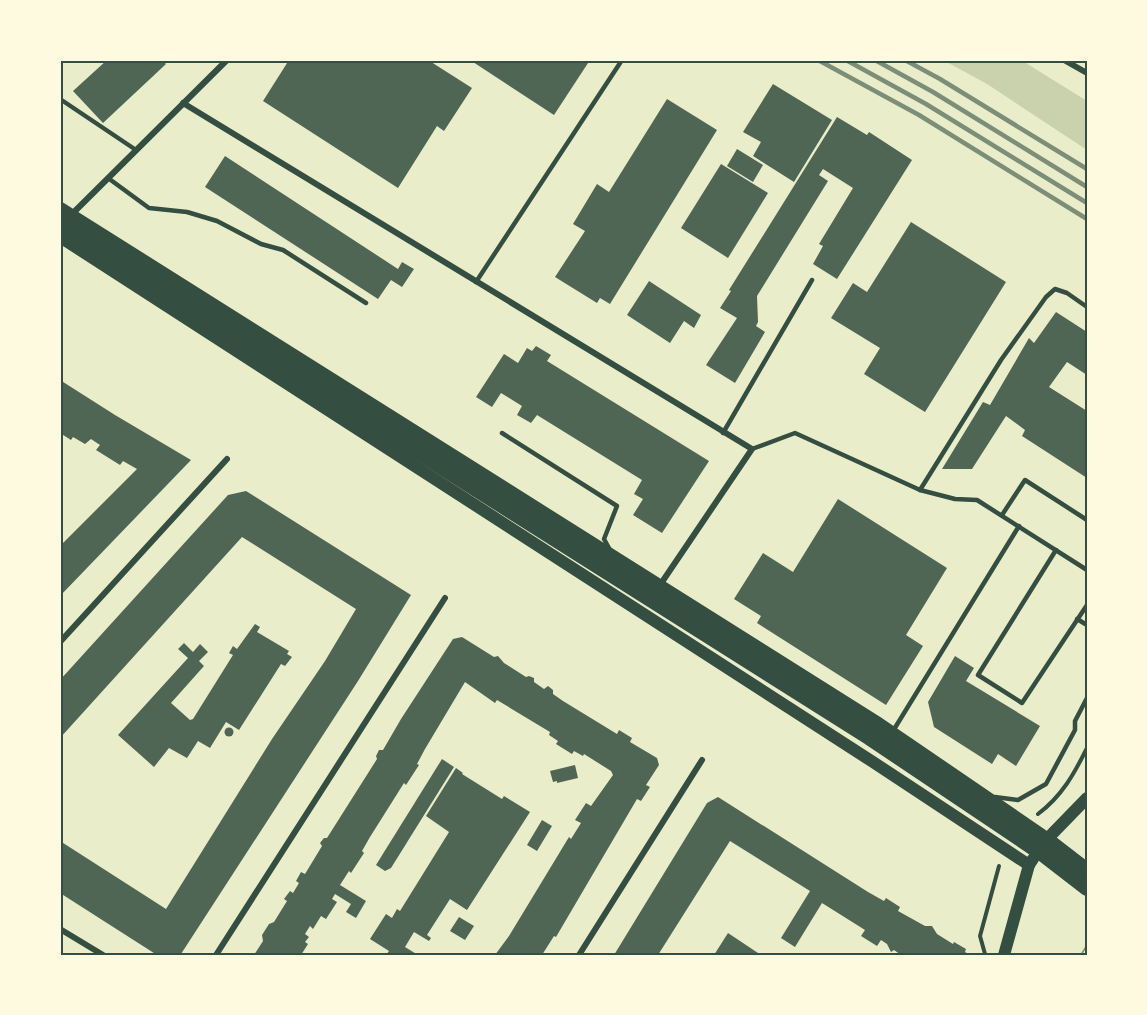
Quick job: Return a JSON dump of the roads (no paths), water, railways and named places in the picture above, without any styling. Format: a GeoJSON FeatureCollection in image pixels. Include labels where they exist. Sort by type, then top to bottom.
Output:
{"type":"FeatureCollection","features":[{"type":"Feature","properties":{"kind":"highway"},"geometry":{"type":"LineString","coordinates":[[60,210],[878,724],[1052,843],[1087,871]]}},
{"type":"Feature","properties":{"kind":"highway"},"geometry":{"type":"LineString","coordinates":[[60,226],[869,737],[1043,854],[1087,888]]}},
{"type":"Feature","properties":{"kind":"main road"},"geometry":{"type":"LineString","coordinates":[[60,237],[1029,865]]}},
{"type":"Feature","properties":{"kind":"main road"},"geometry":{"type":"LineString","coordinates":[[1004,955],[1029,865],[1052,834],[1087,798]]}},
{"type":"Feature","properties":{"kind":"street"},"geometry":{"type":"LineString","coordinates":[[60,226],[227,60]]}},
{"type":"Feature","properties":{"kind":"street"},"geometry":{"type":"LineString","coordinates":[[1064,60],[1087,74]]}},
{"type":"Feature","properties":{"kind":"street"},"geometry":{"type":"LineString","coordinates":[[183,103],[752,449],[641,612]]}},
{"type":"Feature","properties":{"kind":"street"},"geometry":{"type":"LineString","coordinates":[[60,642],[228,459]]}},
{"type":"Feature","properties":{"kind":"street"},"geometry":{"type":"LineString","coordinates":[[216,955],[445,598]]}},
{"type":"Feature","properties":{"kind":"street"},"geometry":{"type":"LineString","coordinates":[[579,955],[702,760]]}},
{"type":"Feature","properties":{"kind":"street"},"geometry":{"type":"LineString","coordinates":[[60,928],[103,955]]}},
{"type":"Feature","properties":{"kind":"lane"},"geometry":{"type":"LineString","coordinates":[[476,282],[622,60]]}},
{"type":"Feature","properties":{"kind":"lane"},"geometry":{"type":"LineString","coordinates":[[60,99],[136,150]]}},
{"type":"Feature","properties":{"kind":"lane"},"geometry":{"type":"LineString","coordinates":[[108,178],[149,208],[187,212],[217,221],[261,244],[283,250],[366,303]]}},
{"type":"Feature","properties":{"kind":"lane"},"geometry":{"type":"LineString","coordinates":[[723,432],[812,279]]}},
{"type":"Feature","properties":{"kind":"lane"},"geometry":{"type":"LineString","coordinates":[[920,490],[1001,360],[1046,297],[1055,289],[1067,293],[1087,307]]}},
{"type":"Feature","properties":{"kind":"lane"},"geometry":{"type":"LineString","coordinates":[[502,433],[616,506],[604,539],[625,575],[654,593]]}},
{"type":"Feature","properties":{"kind":"lane"},"geometry":{"type":"LineString","coordinates":[[752,449],[795,434],[920,490],[956,499],[977,500],[1087,570]]}},
{"type":"Feature","properties":{"kind":"lane"},"geometry":{"type":"LineString","coordinates":[[1002,515],[1025,480],[1087,520]]}},
{"type":"Feature","properties":{"kind":"lane"},"geometry":{"type":"LineString","coordinates":[[873,762],[1019,526]]}},
{"type":"Feature","properties":{"kind":"lane"},"geometry":{"type":"LineString","coordinates":[[1056,550],[978,675],[1022,703],[1087,605]]}},
{"type":"Feature","properties":{"kind":"lane"},"geometry":{"type":"LineString","coordinates":[[1077,619],[1087,625]]}},
{"type":"Feature","properties":{"kind":"lane"},"geometry":{"type":"LineString","coordinates":[[885,770],[897,753],[917,751],[986,796],[1018,800],[1046,784],[1076,730],[1075,721],[1087,698]]}},
{"type":"Feature","properties":{"kind":"tram line"},"geometry":{"type":"LineString","coordinates":[[1081,955],[1087,945]]}},
{"type":"Feature","properties":{"kind":"railway"},"geometry":{"type":"LineString","coordinates":[[818,60],[919,115],[1087,219]]}},
{"type":"Feature","properties":{"kind":"railway"},"geometry":{"type":"LineString","coordinates":[[846,60],[926,104],[1087,203]]}},
{"type":"Feature","properties":{"kind":"railway"},"geometry":{"type":"LineString","coordinates":[[875,60],[933,92],[1087,187]]}},
{"type":"Feature","properties":{"kind":"railway"},"geometry":{"type":"LineString","coordinates":[[905,60],[1087,169]]}}]}
